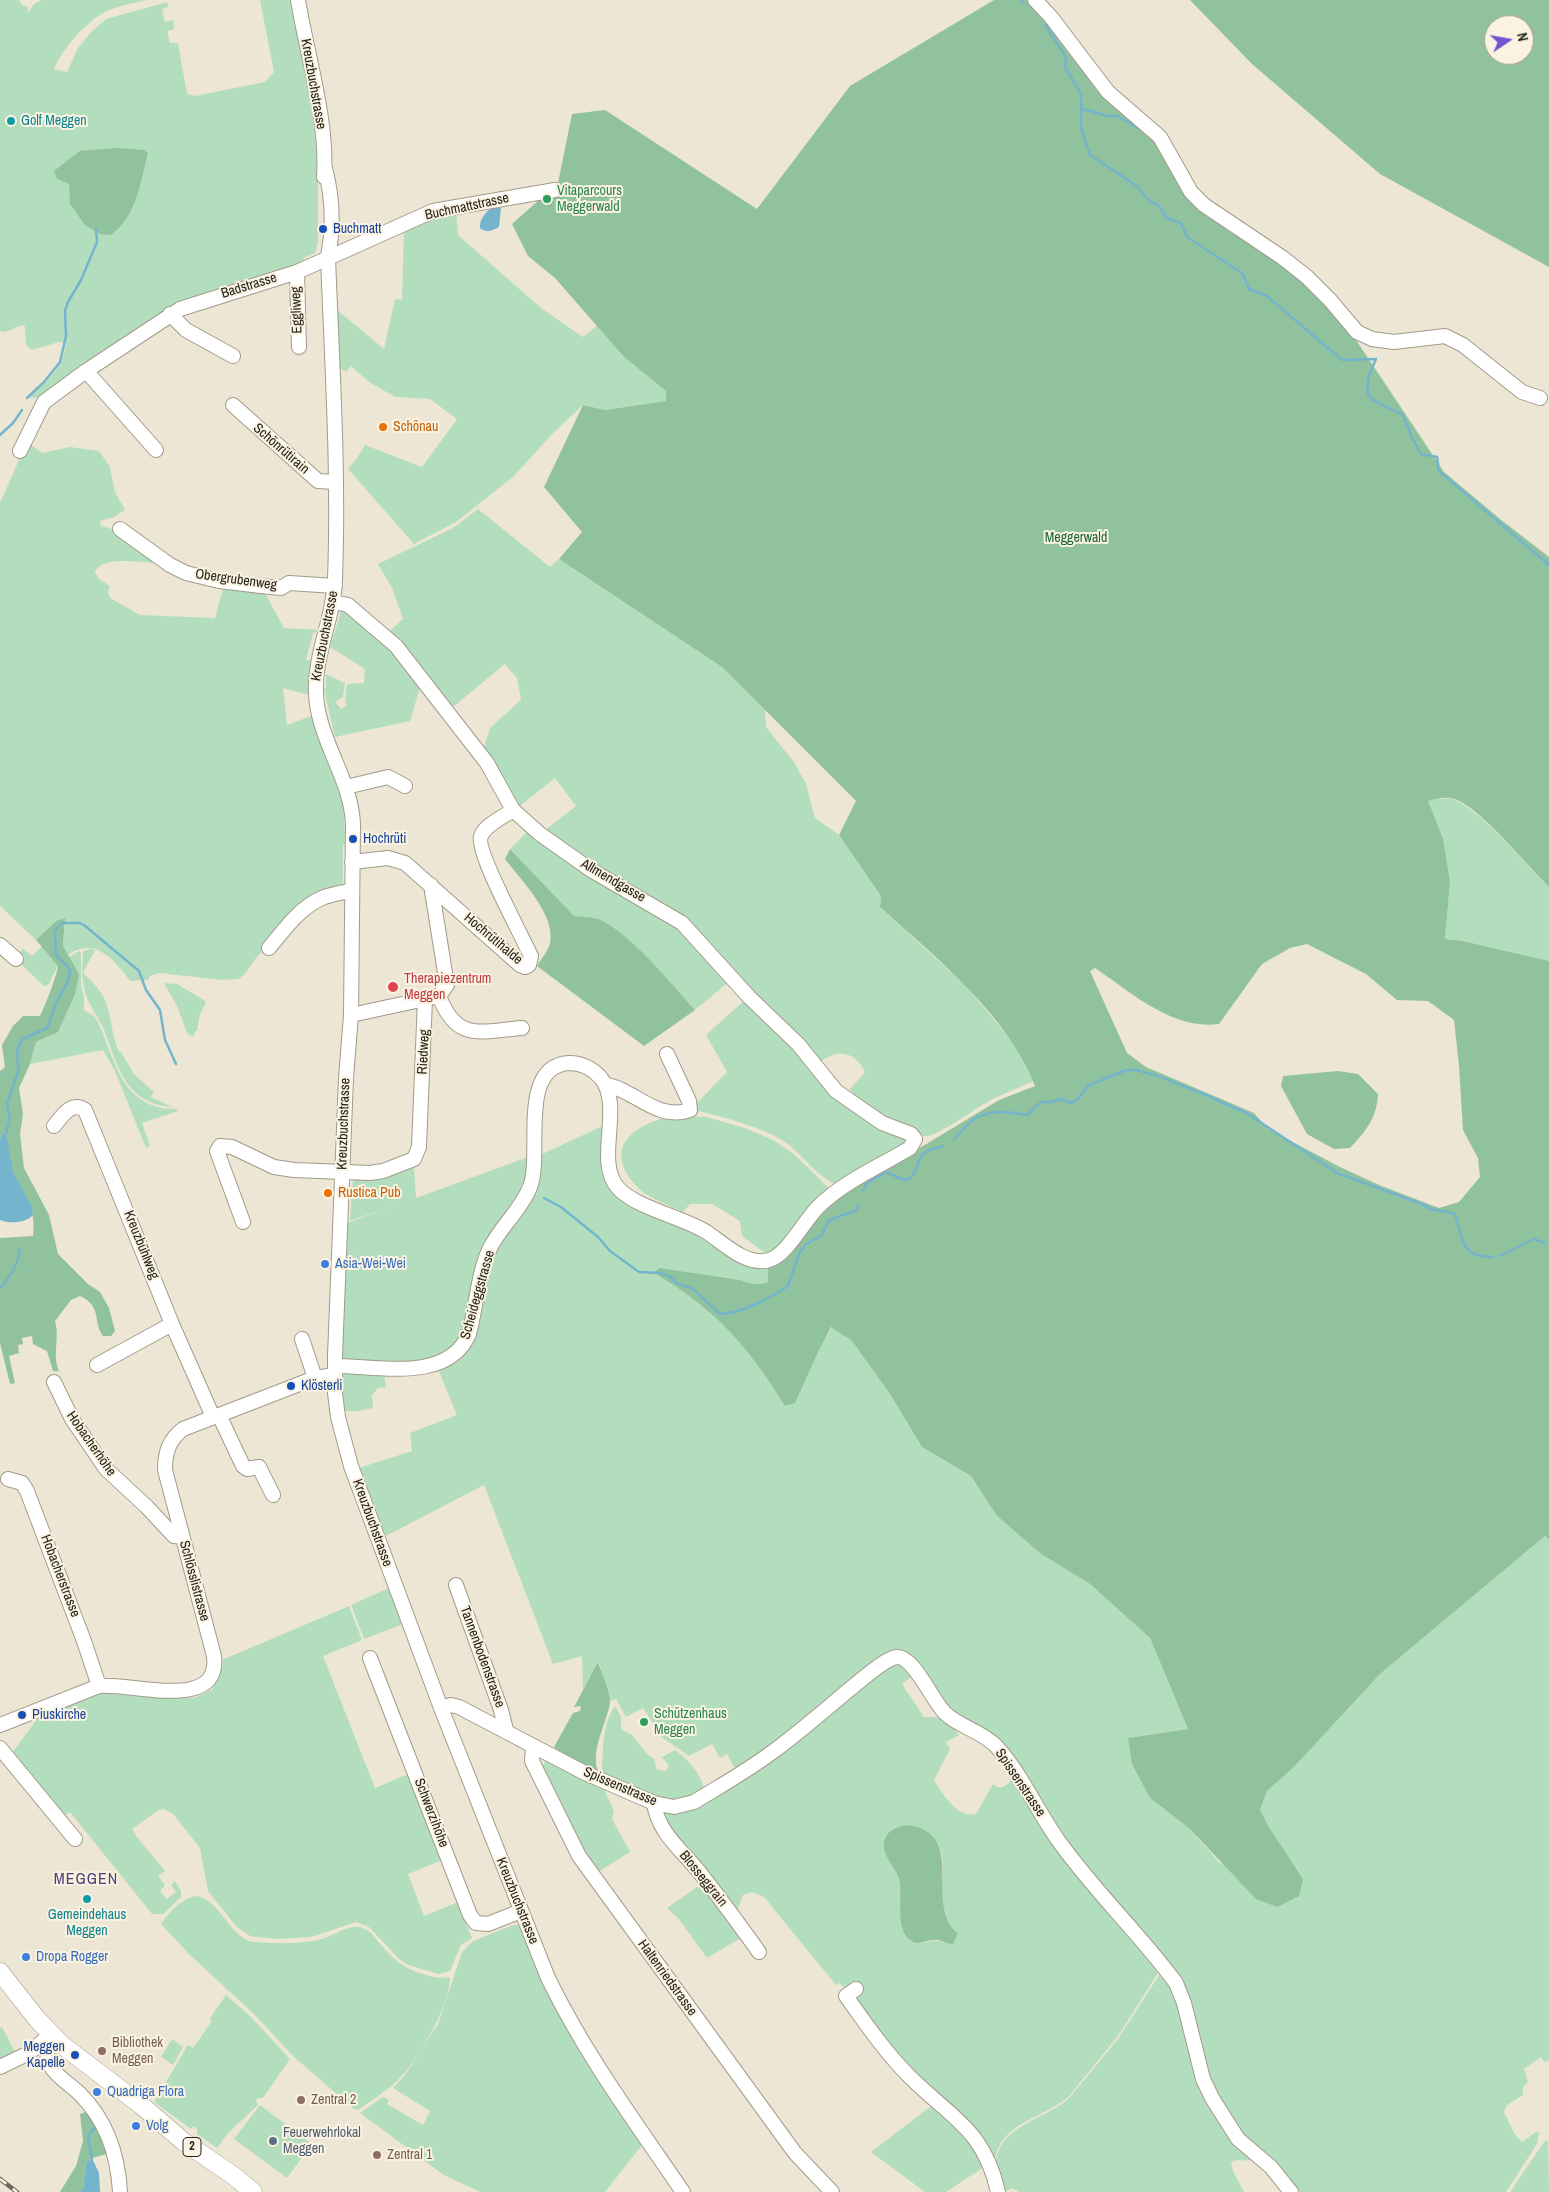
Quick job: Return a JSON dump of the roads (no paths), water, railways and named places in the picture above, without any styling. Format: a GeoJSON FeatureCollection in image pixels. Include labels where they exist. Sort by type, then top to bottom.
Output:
{"type":"FeatureCollection","features":[{"type":"Feature","properties":{"kind":"main road","name":"2"},"geometry":{"type":"LineString","coordinates":[[0,1972],[62,2045],[141,2105],[184,2142],[234,2176],[253,2192]]}},
{"type":"Feature","properties":{"kind":"street","name":"Kreuzbuchstrasse"},"geometry":{"type":"LineString","coordinates":[[298,0],[319,108],[325,168],[324,240],[328,257],[335,482],[334,602],[317,663],[316,696],[323,728],[346,788],[352,815],[351,1015],[342,1172],[335,1370],[337,1411],[345,1448],[441,1708],[521,1912],[564,2010],[593,2061],[683,2192]]}},
{"type":"Feature","properties":{"kind":"street"},"geometry":{"type":"LineString","coordinates":[[1035,0],[1052,16],[1108,92],[1160,137],[1191,192],[1204,205],[1283,258],[1307,277],[1330,300],[1357,332],[1372,339],[1394,342],[1445,336],[1463,345],[1522,392],[1540,398]]}},
{"type":"Feature","properties":{"kind":"street","name":"Buchmattstrasse"},"geometry":{"type":"LineString","coordinates":[[328,257],[364,243],[433,211],[555,190]]}},
{"type":"Feature","properties":{"kind":"street","name":"Badstrasse"},"geometry":{"type":"LineString","coordinates":[[20,451],[44,402],[170,314],[192,304],[296,272],[328,257]]}},
{"type":"Feature","properties":{"kind":"street","name":"Eggliweg"},"geometry":{"type":"LineString","coordinates":[[296,272],[299,347]]}},
{"type":"Feature","properties":{"kind":"street"},"geometry":{"type":"LineString","coordinates":[[170,314],[186,330],[233,356]]}},
{"type":"Feature","properties":{"kind":"street"},"geometry":{"type":"LineString","coordinates":[[86,371],[156,450]]}},
{"type":"Feature","properties":{"kind":"street","name":"Schönrütirain"},"geometry":{"type":"LineString","coordinates":[[233,405],[318,481],[335,482]]}},
{"type":"Feature","properties":{"kind":"street","name":"Obergrubenweg"},"geometry":{"type":"LineString","coordinates":[[120,529],[170,565],[186,573],[219,581],[281,588],[289,583],[335,586]]}},
{"type":"Feature","properties":{"kind":"street","name":"Allmendgasse"},"geometry":{"type":"LineString","coordinates":[[334,602],[348,605],[396,646],[487,764],[513,810],[540,834],[591,870],[682,923],[749,997],[798,1044],[836,1091],[882,1123],[911,1134],[915,1139],[910,1148],[837,1192],[822,1204],[781,1253],[768,1261],[760,1261],[747,1258],[702,1229],[631,1198],[617,1188],[609,1168],[610,1121],[606,1085]]}},
{"type":"Feature","properties":{"kind":"street"},"geometry":{"type":"LineString","coordinates":[[346,788],[388,777],[405,786]]}},
{"type":"Feature","properties":{"kind":"street","name":"Hochrütihalde"},"geometry":{"type":"LineString","coordinates":[[352,862],[394,859],[405,863],[520,965],[529,965],[532,956],[486,862],[479,842],[486,828],[513,810]]}},
{"type":"Feature","properties":{"kind":"street","name":"Riedweg"},"geometry":{"type":"LineString","coordinates":[[243,1222],[217,1151],[220,1146],[232,1147],[274,1167],[294,1170],[342,1172],[383,1171],[410,1161],[418,1152],[432,997],[447,985],[431,885]]}},
{"type":"Feature","properties":{"kind":"street"},"geometry":{"type":"LineString","coordinates":[[269,948],[289,924],[309,905],[324,898],[352,890]]}},
{"type":"Feature","properties":{"kind":"street"},"geometry":{"type":"LineString","coordinates":[[0,946],[16,960]]}},
{"type":"Feature","properties":{"kind":"street"},"geometry":{"type":"LineString","coordinates":[[351,1015],[432,997],[458,1026],[472,1032],[522,1028]]}},
{"type":"Feature","properties":{"kind":"street","name":"Scheideggstrasse"},"geometry":{"type":"LineString","coordinates":[[335,1370],[430,1366],[440,1364],[457,1353],[469,1334],[485,1260],[490,1248],[530,1187],[535,1158],[536,1097],[538,1087],[551,1071],[566,1063],[583,1065],[593,1070],[606,1085],[615,1086],[657,1108],[684,1112],[690,1110],[689,1101],[667,1054]]}},
{"type":"Feature","properties":{"kind":"street","name":"Kreuzbühlweg"},"geometry":{"type":"LineString","coordinates":[[54,1126],[70,1108],[78,1107],[86,1110],[172,1324],[216,1416],[243,1466],[247,1469],[259,1467],[273,1495]]}},
{"type":"Feature","properties":{"kind":"street"},"geometry":{"type":"LineString","coordinates":[[97,1365],[172,1324]]}},
{"type":"Feature","properties":{"kind":"street"},"geometry":{"type":"LineString","coordinates":[[302,1339],[314,1378]]}},
{"type":"Feature","properties":{"kind":"street","name":"Schlösslistrasse"},"geometry":{"type":"LineString","coordinates":[[0,1725],[99,1686],[188,1692],[196,1690],[210,1678],[214,1671],[214,1656],[165,1470],[165,1457],[174,1436],[183,1429],[335,1370]]}},
{"type":"Feature","properties":{"kind":"street","name":"Hobacherhöhe"},"geometry":{"type":"LineString","coordinates":[[54,1382],[72,1419],[106,1469],[147,1507],[174,1536],[182,1537]]}},
{"type":"Feature","properties":{"kind":"street","name":"Hobacherstrasse"},"geometry":{"type":"LineString","coordinates":[[8,1479],[22,1483],[30,1499],[84,1641],[99,1686]]}},
{"type":"Feature","properties":{"kind":"street","name":"Tannenbodenstrasse"},"geometry":{"type":"LineString","coordinates":[[456,1585],[501,1710],[506,1730]]}},
{"type":"Feature","properties":{"kind":"street","name":"Spissenstrasse"},"geometry":{"type":"LineString","coordinates":[[441,1708],[452,1705],[459,1707],[506,1730],[532,1747],[583,1772],[654,1803],[670,1807],[691,1804],[771,1753],[868,1674],[894,1658],[900,1657],[906,1660],[944,1713],[994,1744],[1012,1766],[1078,1867],[1176,1984],[1184,2003],[1203,2079],[1212,2098],[1238,2139],[1271,2167],[1291,2192]]}},
{"type":"Feature","properties":{"kind":"street","name":"Schwerzihöhe"},"geometry":{"type":"LineString","coordinates":[[370,1658],[470,1915],[476,1923],[486,1925],[521,1912]]}},
{"type":"Feature","properties":{"kind":"street","name":"Haltenriedstrasse"},"geometry":{"type":"LineString","coordinates":[[532,1747],[532,1761],[578,1856],[795,2153],[832,2192]]}},
{"type":"Feature","properties":{"kind":"street"},"geometry":{"type":"LineString","coordinates":[[0,1748],[75,1839]]}},
{"type":"Feature","properties":{"kind":"street","name":"Blosseggrain"},"geometry":{"type":"LineString","coordinates":[[654,1803],[656,1815],[668,1836],[703,1876],[759,1952]]}},
{"type":"Feature","properties":{"kind":"street"},"geometry":{"type":"LineString","coordinates":[[856,1989],[846,1996],[880,2043],[910,2077],[960,2119],[971,2133],[992,2169],[998,2192]]}},
{"type":"Feature","properties":{"kind":"street"},"geometry":{"type":"LineString","coordinates":[[0,2067],[29,2054],[51,2034]]}},
{"type":"Feature","properties":{"kind":"street"},"geometry":{"type":"LineString","coordinates":[[51,2034],[47,2059],[51,2068],[82,2095],[108,2133],[114,2150],[120,2192]]}},
{"type":"Feature","properties":{"kind":"water"},"geometry":{"type":"Polygon","coordinates":[[[495,206],[501,208],[499,227],[494,230],[484,231],[480,228],[482,218],[486,212],[495,206]]]}},
{"type":"Feature","properties":{"kind":"water"},"geometry":{"type":"Polygon","coordinates":[[[6,1133],[13,1172],[32,1207],[33,1215],[26,1220],[18,1222],[0,1220],[0,1140],[2,1134],[6,1133]]]}},
{"type":"Feature","properties":{"kind":"water"},"geometry":{"type":"Polygon","coordinates":[[[92,2158],[99,2173],[100,2192],[78,2192],[83,2189],[86,2163],[92,2158]]]}},
{"type":"Feature","properties":{"kind":"waterway"},"geometry":{"type":"LineString","coordinates":[[1045,25],[1066,57],[1065,67],[1081,94],[1081,128],[1090,155],[1137,186],[1149,201],[1158,205],[1167,218],[1181,223],[1187,237],[1243,274],[1249,289],[1267,296],[1342,360],[1376,359],[1369,375],[1367,392],[1373,400],[1403,415],[1421,454],[1437,457],[1439,471],[1549,565]]}},
{"type":"Feature","properties":{"kind":"waterway"},"geometry":{"type":"LineString","coordinates":[[1083,109],[1108,116],[1117,116],[1142,130]]}},
{"type":"Feature","properties":{"kind":"waterway"},"geometry":{"type":"LineString","coordinates":[[27,398],[44,382],[60,362],[66,336],[65,311],[97,242],[96,230]]}},
{"type":"Feature","properties":{"kind":"waterway"},"geometry":{"type":"LineString","coordinates":[[0,435],[13,423],[22,410]]}},
{"type":"Feature","properties":{"kind":"waterway"},"geometry":{"type":"LineString","coordinates":[[6,1133],[10,1117],[7,1104],[19,1069],[18,1047],[23,1039],[47,1028],[57,1001],[68,982],[70,969],[56,955],[55,931],[62,923],[80,923],[84,925],[139,971],[146,990],[160,1010],[165,1040],[176,1064]]}},
{"type":"Feature","properties":{"kind":"waterway"},"geometry":{"type":"LineString","coordinates":[[954,1139],[970,1122],[984,1115],[998,1112],[1027,1115],[1041,1102],[1052,1102],[1060,1099],[1071,1103],[1077,1100],[1088,1086],[1126,1070],[1136,1070],[1158,1076],[1248,1114],[1337,1173],[1431,1209],[1455,1215],[1462,1240],[1469,1251],[1474,1254],[1493,1257]]}},
{"type":"Feature","properties":{"kind":"waterway"},"geometry":{"type":"LineString","coordinates":[[863,1191],[867,1183],[886,1172],[904,1180],[910,1179],[922,1155],[943,1146]]}},
{"type":"Feature","properties":{"kind":"waterway"},"geometry":{"type":"LineString","coordinates":[[544,1198],[561,1207],[598,1237],[610,1251],[639,1272],[660,1273],[669,1276],[678,1284],[692,1288],[720,1314],[755,1305],[788,1286],[799,1254],[806,1244],[821,1236],[828,1222],[832,1219],[855,1211],[859,1205]]}},
{"type":"Feature","properties":{"kind":"waterway"},"geometry":{"type":"LineString","coordinates":[[1499,1256],[1534,1239],[1545,1243]]}},
{"type":"Feature","properties":{"kind":"waterway"},"geometry":{"type":"LineString","coordinates":[[0,1288],[13,1270],[20,1248]]}},
{"type":"Feature","properties":{"kind":"waterway"},"geometry":{"type":"LineString","coordinates":[[92,2158],[88,2137],[92,2130],[97,2128]]}},
{"type":"Feature","properties":{"kind":"railway"},"geometry":{"type":"LineString","coordinates":[[0,2179],[17,2192]]}},
{"type":"Feature","properties":{"kind":"place","name":"Golf Meggen"},"geometry":{"type":"Point","coordinates":[11,121]}},
{"type":"Feature","properties":{"kind":"place","name":"Vitaparcours Meggerwald"},"geometry":{"type":"Point","coordinates":[547,199]}},
{"type":"Feature","properties":{"kind":"place","name":"Buchmatt"},"geometry":{"type":"Point","coordinates":[323,229]}},
{"type":"Feature","properties":{"kind":"place","name":"Schönau"},"geometry":{"type":"Point","coordinates":[383,427]}},
{"type":"Feature","properties":{"kind":"place","name":"Hochrüti"},"geometry":{"type":"Point","coordinates":[353,839]}},
{"type":"Feature","properties":{"kind":"place","name":"Therapiezentrum Meggen"},"geometry":{"type":"Point","coordinates":[393,987]}},
{"type":"Feature","properties":{"kind":"place","name":"Rustica Pub"},"geometry":{"type":"Point","coordinates":[328,1193]}},
{"type":"Feature","properties":{"kind":"place","name":"Asia-Wei-Wei"},"geometry":{"type":"Point","coordinates":[325,1264]}},
{"type":"Feature","properties":{"kind":"place","name":"Klösterli"},"geometry":{"type":"Point","coordinates":[291,1386]}},
{"type":"Feature","properties":{"kind":"place","name":"Piuskirche"},"geometry":{"type":"Point","coordinates":[22,1715]}},
{"type":"Feature","properties":{"kind":"place","name":"Schützenhaus Meggen"},"geometry":{"type":"Point","coordinates":[644,1722]}},
{"type":"Feature","properties":{"kind":"place","name":"Gemeindehaus Meggen"},"geometry":{"type":"Point","coordinates":[87,1899]}},
{"type":"Feature","properties":{"kind":"place","name":"Dropa Rogger"},"geometry":{"type":"Point","coordinates":[26,1957]}},
{"type":"Feature","properties":{"kind":"place","name":"Bibliothek Meggen"},"geometry":{"type":"Point","coordinates":[102,2051]}},
{"type":"Feature","properties":{"kind":"place","name":"Meggen Kapelle"},"geometry":{"type":"Point","coordinates":[75,2055]}},
{"type":"Feature","properties":{"kind":"place","name":"Quadriga Flora"},"geometry":{"type":"Point","coordinates":[97,2092]}},
{"type":"Feature","properties":{"kind":"place","name":"Zentral 2"},"geometry":{"type":"Point","coordinates":[301,2100]}},
{"type":"Feature","properties":{"kind":"place","name":"Volg"},"geometry":{"type":"Point","coordinates":[136,2126]}},
{"type":"Feature","properties":{"kind":"place","name":"Feuerwehrlokal Meggen"},"geometry":{"type":"Point","coordinates":[273,2141]}},
{"type":"Feature","properties":{"kind":"place","name":"Zentral 1"},"geometry":{"type":"Point","coordinates":[377,2155]}},
{"type":"Feature","properties":{"kind":"district","name":"MEGGEN"},"geometry":{"type":"Point","coordinates":[86,1880]}},
{"type":"Feature","properties":{"kind":"park label","name":"Meggerwald"},"geometry":{"type":"Point","coordinates":[1076,538]}}]}
